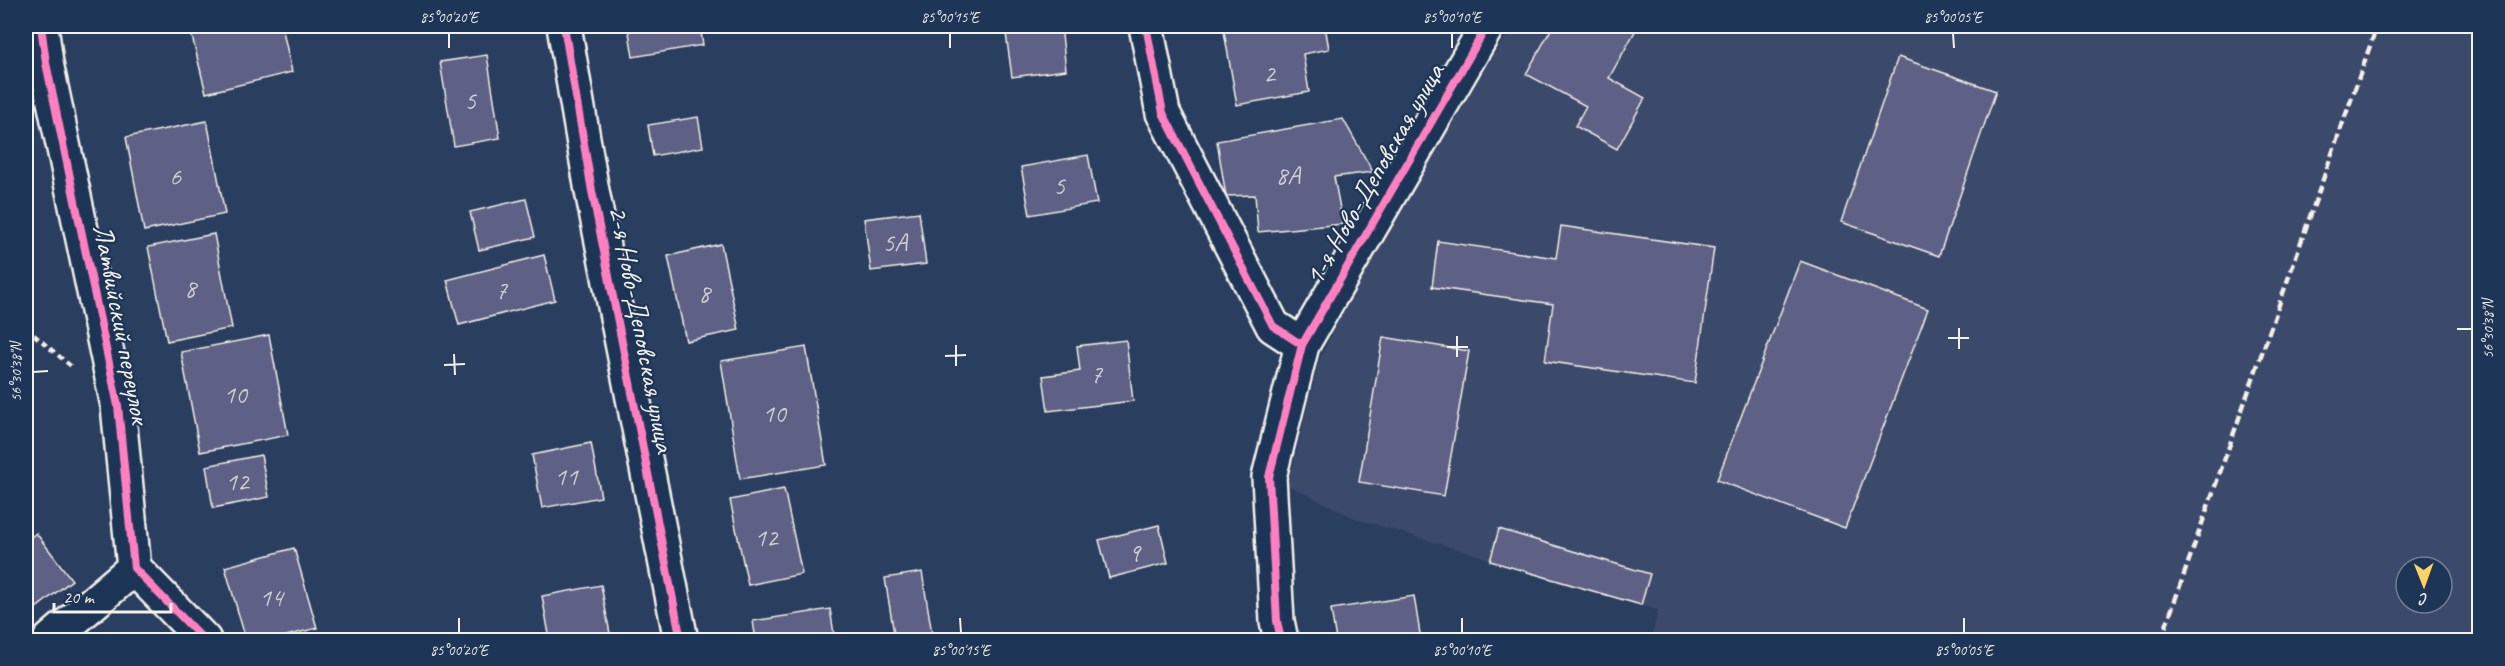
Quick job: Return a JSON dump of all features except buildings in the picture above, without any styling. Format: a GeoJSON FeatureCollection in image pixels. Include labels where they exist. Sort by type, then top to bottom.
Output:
{"type":"FeatureCollection","features":[{"type":"Feature","properties":{"kind":"street","name":"Латвийский переулок"},"geometry":{"type":"LineString","coordinates":[[41,26],[46,63],[118,406],[135,568]]}},
{"type":"Feature","properties":{"kind":"street","name":"2-я Ново-Деповская улица"},"geometry":{"type":"LineString","coordinates":[[564,26],[592,191],[681,640]]}},
{"type":"Feature","properties":{"kind":"street"},"geometry":{"type":"LineString","coordinates":[[1146,26],[1164,113],[1273,326],[1302,345]]}},
{"type":"Feature","properties":{"kind":"street","name":"1-я Ново-Деповская улица"},"geometry":{"type":"LineString","coordinates":[[1281,640],[1277,621],[1269,477],[1302,345],[1487,26]]}},
{"type":"Feature","properties":{"kind":"street"},"geometry":{"type":"LineString","coordinates":[[50,640],[135,568],[204,640]]}},
{"type":"Feature","properties":{"kind":"shaded area"},"geometry":{"type":"Polygon","coordinates":[[[1513,26],[2479,26],[2479,640],[1651,640],[1658,610],[1354,518],[1288,485],[1319,360],[1350,296],[1513,26]]]}},
{"type":"Feature","properties":{"kind":"railway"},"geometry":{"type":"LineString","coordinates":[[2161,640],[2377,26]]}},
{"type":"Feature","properties":{"kind":"cycle path"},"geometry":{"type":"LineString","coordinates":[[41,26],[46,63],[118,406],[134,568],[204,640]]}},
{"type":"Feature","properties":{"kind":"cycle path"},"geometry":{"type":"LineString","coordinates":[[564,26],[592,191],[681,640]]}},
{"type":"Feature","properties":{"kind":"cycle path"},"geometry":{"type":"LineString","coordinates":[[1146,26],[1163,113],[1273,326],[1302,345],[1269,477],[1277,621],[1281,640]]}},
{"type":"Feature","properties":{"kind":"cycle path"},"geometry":{"type":"LineString","coordinates":[[1302,345],[1487,26]]}}]}
